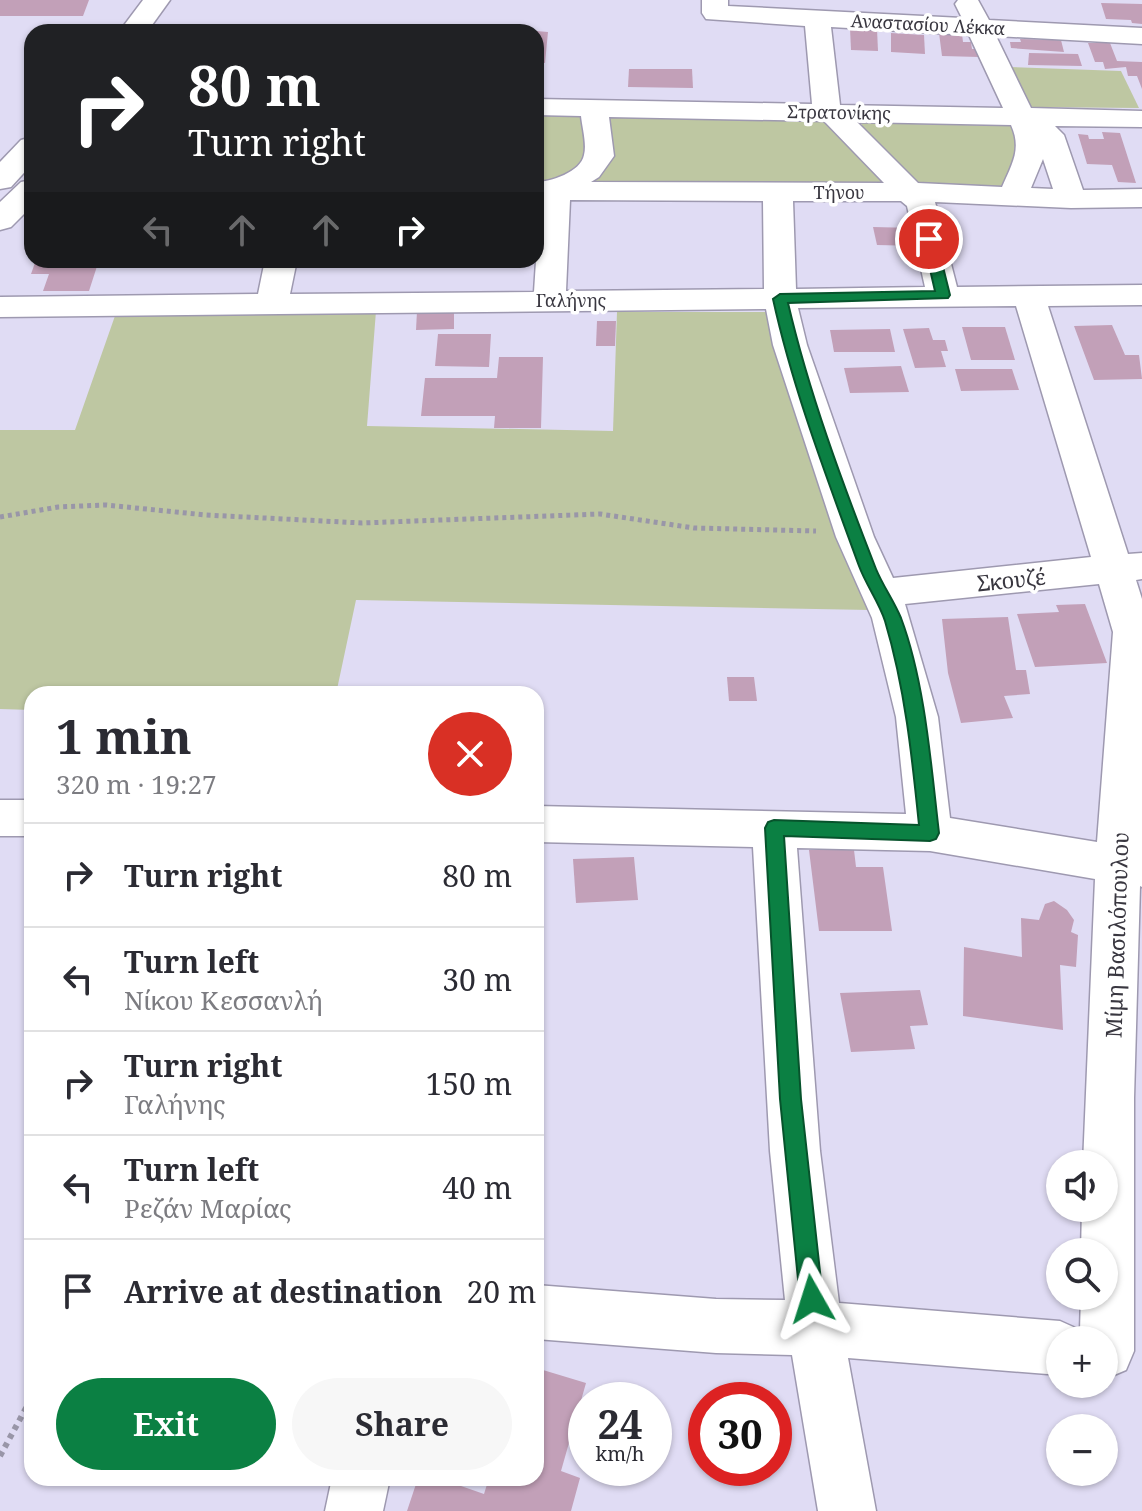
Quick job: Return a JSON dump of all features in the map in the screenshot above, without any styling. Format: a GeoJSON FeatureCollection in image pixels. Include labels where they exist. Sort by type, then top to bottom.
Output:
{"type":"FeatureCollection","features":[{"type":"Feature","properties":{"kind":"main road"},"geometry":{"type":"LineString","coordinates":[[148,24],[167,14]]}},
{"type":"Feature","properties":{"kind":"main road"},"geometry":{"type":"LineString","coordinates":[[0,180],[24,154]]}},
{"type":"Feature","properties":{"kind":"main road"},"geometry":{"type":"LineString","coordinates":[[0,220],[24,197]]}},
{"type":"Feature","properties":{"kind":"street"},"geometry":{"type":"LineString","coordinates":[[966,0],[1033,145],[1013,197]]}},
{"type":"Feature","properties":{"kind":"street","name":"Αναστασίου Λέκκα"},"geometry":{"type":"LineString","coordinates":[[715,6],[817,18],[1142,36]]}},
{"type":"Feature","properties":{"kind":"street"},"geometry":{"type":"LineString","coordinates":[[817,18],[822,92],[830,111],[921,204],[943,295]]}},
{"type":"Feature","properties":{"kind":"street","name":"Στρατονίκης"},"geometry":{"type":"LineString","coordinates":[[544,107],[1142,119]]}},
{"type":"Feature","properties":{"kind":"street"},"geometry":{"type":"LineString","coordinates":[[550,300],[545,191],[589,171],[599,156],[594,108]]}},
{"type":"Feature","properties":{"kind":"street"},"geometry":{"type":"LineString","coordinates":[[1020,115],[1050,135],[1071,199]]}},
{"type":"Feature","properties":{"kind":"street","name":"Τήνου"},"geometry":{"type":"LineString","coordinates":[[545,191],[909,192],[1071,199],[1142,198]]}},
{"type":"Feature","properties":{"kind":"street"},"geometry":{"type":"LineString","coordinates":[[778,192],[780,299],[807,398],[855,537],[892,618],[917,717],[930,833]]}},
{"type":"Feature","properties":{"kind":"street"},"geometry":{"type":"LineString","coordinates":[[272,304],[279,268]]}},
{"type":"Feature","properties":{"kind":"street","name":"Μίμη Βασιλόπουλου"},"geometry":{"type":"LineString","coordinates":[[1028,294],[1069,434],[1128,567],[1133,632],[1130,866],[1109,1098],[1104,1326]]}},
{"type":"Feature","properties":{"kind":"street","name":"Γαλήνης"},"geometry":{"type":"LineString","coordinates":[[0,307],[1142,295]]}},
{"type":"Feature","properties":{"kind":"street","name":"Σκουζέ"},"geometry":{"type":"LineString","coordinates":[[880,593],[1128,567]]}},
{"type":"Feature","properties":{"kind":"street"},"geometry":{"type":"LineString","coordinates":[[0,818],[24,818]]}},
{"type":"Feature","properties":{"kind":"street"},"geometry":{"type":"LineString","coordinates":[[544,824],[930,833],[1130,866]]}},
{"type":"Feature","properties":{"kind":"street"},"geometry":{"type":"LineString","coordinates":[[774,828],[790,1099],[815,1328],[847,1511]]}},
{"type":"Feature","properties":{"kind":"street"},"geometry":{"type":"LineString","coordinates":[[544,1313],[716,1326],[815,1328],[1046,1346]]}},
{"type":"Feature","properties":{"kind":"street"},"geometry":{"type":"LineString","coordinates":[[354,1511],[359,1486]]}},
{"type":"Feature","properties":{"kind":"path"},"geometry":{"type":"LineString","coordinates":[[0,517],[58,507],[106,505],[206,515],[362,523],[600,514],[694,528],[780,528],[855,537]]}},
{"type":"Feature","properties":{"kind":"path"},"geometry":{"type":"LineString","coordinates":[[0,1456],[24,1412]]}},
{"type":"Feature","properties":{"kind":"green space"},"geometry":{"type":"Polygon","coordinates":[[[1008,67],[1121,71],[1139,108],[1024,107],[1008,67]]]}},
{"type":"Feature","properties":{"kind":"green space"},"geometry":{"type":"Polygon","coordinates":[[[544,111],[828,119],[887,185],[544,185],[544,111]]]}},
{"type":"Feature","properties":{"kind":"green space"},"geometry":{"type":"Polygon","coordinates":[[[861,123],[1015,126],[1023,151],[1007,189],[918,186],[864,132],[861,123]]]}},
{"type":"Feature","properties":{"kind":"green space"},"geometry":{"type":"Polygon","coordinates":[[[376,311],[367,426],[613,431],[617,312],[768,312],[870,610],[356,600],[338,686],[24,686],[24,710],[0,709],[0,430],[75,430],[116,313],[376,311]]]}},
{"type":"Feature","properties":{"kind":"building"},"geometry":{"type":"Polygon","coordinates":[[[0,0],[89,0],[83,16],[0,16],[0,0]]]}},
{"type":"Feature","properties":{"kind":"building"},"geometry":{"type":"Polygon","coordinates":[[[1101,3],[1142,4],[1142,24],[1132,23],[1131,20],[1106,19],[1101,3]]]}},
{"type":"Feature","properties":{"kind":"building"},"geometry":{"type":"Polygon","coordinates":[[[850,28],[877,29],[878,51],[851,50],[850,28]]]}},
{"type":"Feature","properties":{"kind":"building"},"geometry":{"type":"Polygon","coordinates":[[[544,32],[548,32],[544,63],[544,32]]]}},
{"type":"Feature","properties":{"kind":"building"},"geometry":{"type":"Polygon","coordinates":[[[891,33],[924,35],[925,54],[891,52],[891,33]]]}},
{"type":"Feature","properties":{"kind":"building"},"geometry":{"type":"Polygon","coordinates":[[[939,33],[962,34],[963,42],[971,42],[972,49],[978,49],[979,57],[942,56],[939,33]]]}},
{"type":"Feature","properties":{"kind":"building"},"geometry":{"type":"Polygon","coordinates":[[[1020,39],[1061,40],[1064,52],[1011,48],[1010,42],[1021,42],[1020,39]]]}},
{"type":"Feature","properties":{"kind":"building"},"geometry":{"type":"Polygon","coordinates":[[[1088,43],[1110,43],[1117,61],[1142,62],[1142,89],[1137,76],[1128,76],[1126,67],[1105,69],[1103,62],[1095,62],[1088,43]]]}},
{"type":"Feature","properties":{"kind":"building"},"geometry":{"type":"Polygon","coordinates":[[[1029,53],[1078,54],[1082,66],[1028,65],[1029,53]]]}},
{"type":"Feature","properties":{"kind":"building"},"geometry":{"type":"Polygon","coordinates":[[[629,69],[692,69],[693,88],[628,87],[629,69]]]}},
{"type":"Feature","properties":{"kind":"building"},"geometry":{"type":"Polygon","coordinates":[[[1102,132],[1120,133],[1136,183],[1118,182],[1112,165],[1087,164],[1078,134],[1088,135],[1089,139],[1104,139],[1102,132]]]}},
{"type":"Feature","properties":{"kind":"building"},"geometry":{"type":"Polygon","coordinates":[[[873,227],[915,228],[919,246],[877,245],[873,227]]]}},
{"type":"Feature","properties":{"kind":"building"},"geometry":{"type":"Polygon","coordinates":[[[33,268],[96,268],[89,291],[43,291],[49,274],[31,274],[33,268]]]}},
{"type":"Feature","properties":{"kind":"building"},"geometry":{"type":"Polygon","coordinates":[[[417,311],[454,311],[454,329],[416,330],[417,311]]]}},
{"type":"Feature","properties":{"kind":"building"},"geometry":{"type":"Polygon","coordinates":[[[597,321],[616,321],[615,346],[596,346],[597,321]]]}},
{"type":"Feature","properties":{"kind":"building"},"geometry":{"type":"Polygon","coordinates":[[[1112,325],[1125,355],[1139,355],[1142,379],[1094,380],[1074,326],[1112,325]]]}},
{"type":"Feature","properties":{"kind":"building"},"geometry":{"type":"Polygon","coordinates":[[[962,327],[1005,327],[1015,360],[971,360],[962,327]]]}},
{"type":"Feature","properties":{"kind":"building"},"geometry":{"type":"Polygon","coordinates":[[[929,328],[933,340],[945,340],[948,351],[941,351],[946,367],[915,368],[903,329],[929,328]]]}},
{"type":"Feature","properties":{"kind":"building"},"geometry":{"type":"Polygon","coordinates":[[[890,329],[895,352],[834,352],[830,330],[890,329]]]}},
{"type":"Feature","properties":{"kind":"building"},"geometry":{"type":"Polygon","coordinates":[[[438,334],[491,334],[489,367],[435,366],[438,334]]]}},
{"type":"Feature","properties":{"kind":"building"},"geometry":{"type":"Polygon","coordinates":[[[499,357],[543,357],[541,428],[494,428],[495,416],[421,416],[425,378],[497,378],[499,357]]]}},
{"type":"Feature","properties":{"kind":"building"},"geometry":{"type":"Polygon","coordinates":[[[901,366],[909,392],[850,393],[844,368],[901,366]]]}},
{"type":"Feature","properties":{"kind":"building"},"geometry":{"type":"Polygon","coordinates":[[[955,369],[1012,369],[1019,390],[961,391],[955,369]]]}},
{"type":"Feature","properties":{"kind":"building"},"geometry":{"type":"Polygon","coordinates":[[[1085,604],[1107,663],[1035,667],[1017,614],[1059,612],[1056,605],[1085,604]]]}},
{"type":"Feature","properties":{"kind":"building"},"geometry":{"type":"Polygon","coordinates":[[[1008,617],[1016,670],[1026,670],[1030,694],[1004,696],[1013,718],[961,723],[948,673],[942,619],[1008,617]]]}},
{"type":"Feature","properties":{"kind":"building"},"geometry":{"type":"Polygon","coordinates":[[[727,677],[754,677],[757,701],[729,701],[727,677]]]}},
{"type":"Feature","properties":{"kind":"building"},"geometry":{"type":"Polygon","coordinates":[[[809,850],[854,850],[856,867],[883,867],[892,931],[819,931],[809,850]]]}},
{"type":"Feature","properties":{"kind":"building"},"geometry":{"type":"Polygon","coordinates":[[[634,857],[638,900],[576,903],[573,859],[634,857]]]}},
{"type":"Feature","properties":{"kind":"building"},"geometry":{"type":"Polygon","coordinates":[[[1054,901],[1067,910],[1074,920],[1071,932],[1078,935],[1076,967],[1060,965],[1063,1030],[963,1016],[964,947],[1022,957],[1021,918],[1039,920],[1045,904],[1054,901]]]}},
{"type":"Feature","properties":{"kind":"building"},"geometry":{"type":"Polygon","coordinates":[[[920,990],[928,1025],[910,1026],[915,1049],[851,1052],[840,993],[920,990]]]}},
{"type":"Feature","properties":{"kind":"building"},"geometry":{"type":"Polygon","coordinates":[[[544,1370],[583,1382],[568,1382],[568,1446],[561,1471],[568,1474],[568,1486],[578,1486],[571,1511],[407,1511],[415,1486],[461,1486],[484,1494],[486,1486],[544,1486],[544,1370]]]}},
{"type":"Feature","properties":{"kind":"route"},"geometry":{"type":"LineString","coordinates":[[812,1299],[790,1099],[774,828],[930,833],[917,717],[892,618],[855,537],[815,425],[790,345],[780,299],[943,295],[929,239]]}}]}
